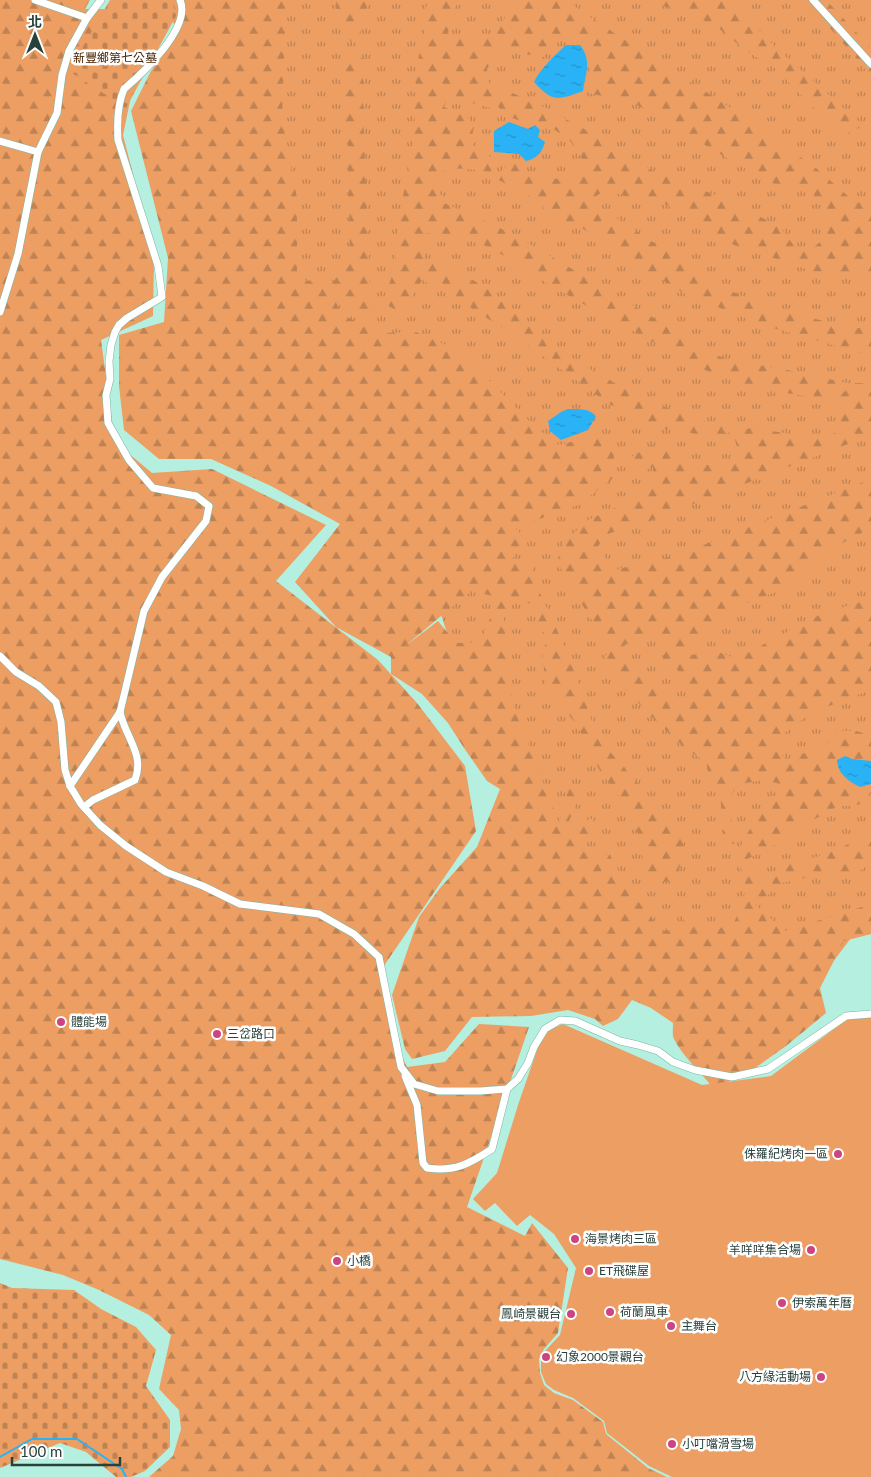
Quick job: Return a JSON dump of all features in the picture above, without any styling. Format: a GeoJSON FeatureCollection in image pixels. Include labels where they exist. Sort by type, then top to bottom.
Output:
{"type":"FeatureCollection","features":[{"type":"Feature","properties":{"kind":"street"},"geometry":{"type":"LineString","coordinates":[[35,0],[87,18]]}},
{"type":"Feature","properties":{"kind":"street"},"geometry":{"type":"LineString","coordinates":[[0,312],[18,254],[29,190],[38,152],[57,113],[62,75],[69,51],[87,18],[101,0]]}},
{"type":"Feature","properties":{"kind":"street"},"geometry":{"type":"LineString","coordinates":[[70,786],[120,712],[144,611],[162,577],[206,521],[209,506],[196,496],[153,488],[129,460],[108,423],[106,395],[110,378],[108,360],[115,332],[119,325],[162,298],[158,266],[118,140],[117,124],[120,98],[124,89],[167,46],[182,16],[180,0]]}},
{"type":"Feature","properties":{"kind":"street"},"geometry":{"type":"LineString","coordinates":[[813,0],[871,64]]}},
{"type":"Feature","properties":{"kind":"street"},"geometry":{"type":"LineString","coordinates":[[0,140],[38,152]]}},
{"type":"Feature","properties":{"kind":"street"},"geometry":{"type":"LineString","coordinates":[[0,656],[16,672],[39,686],[56,702],[61,722],[65,770],[70,786],[84,807],[100,825],[119,841],[166,872],[203,886],[240,904],[319,914],[354,934],[379,957],[400,1067],[417,1105],[423,1163],[427,1168],[453,1169],[478,1159],[492,1149],[507,1089],[518,1079],[545,1029],[560,1020],[575,1022],[620,1041],[638,1044],[658,1051],[674,1062],[688,1067],[732,1076],[768,1069],[846,1016],[869,1014]]}},
{"type":"Feature","properties":{"kind":"street"},"geometry":{"type":"LineString","coordinates":[[84,807],[93,800],[135,780],[139,769],[137,753],[120,712]]}},
{"type":"Feature","properties":{"kind":"street"},"geometry":{"type":"LineString","coordinates":[[400,1067],[414,1084],[438,1091],[507,1089]]}},
{"type":"Feature","properties":{"kind":"green space"},"geometry":{"type":"Polygon","coordinates":[[[0,0],[90,0],[85,9],[149,9],[123,135],[154,256],[153,316],[101,340],[115,442],[152,473],[212,469],[326,525],[276,581],[378,660],[417,703],[465,766],[476,831],[379,973],[392,1035],[407,1067],[445,1062],[479,1024],[529,1027],[467,1207],[525,1236],[532,1223],[568,1268],[558,1333],[544,1349],[539,1359],[540,1373],[544,1385],[554,1393],[573,1400],[603,1422],[606,1434],[648,1468],[667,1477],[149,1477],[173,1456],[181,1429],[179,1410],[159,1389],[171,1335],[149,1315],[99,1290],[63,1275],[0,1259],[0,0]]]}},
{"type":"Feature","properties":{"kind":"green space","name":"新豐鄉第七公墓"},"geometry":{"type":"Polygon","coordinates":[[[110,0],[172,0],[176,16],[126,108],[69,71],[110,0]]]}},
{"type":"Feature","properties":{"kind":"green space"},"geometry":{"type":"Polygon","coordinates":[[[158,0],[286,0],[282,119],[297,198],[297,277],[326,287],[334,281],[350,259],[348,146],[339,74],[349,63],[363,58],[363,114],[371,312],[358,317],[328,289],[343,315],[380,333],[416,332],[460,351],[531,423],[559,445],[602,434],[614,455],[613,478],[580,504],[515,528],[525,538],[511,561],[533,561],[533,578],[569,656],[598,738],[663,812],[684,844],[677,881],[661,882],[648,873],[641,856],[641,838],[620,798],[600,771],[577,725],[546,687],[542,650],[550,638],[536,626],[537,604],[516,602],[503,611],[512,702],[559,823],[569,787],[579,798],[569,821],[571,830],[578,824],[593,818],[595,830],[577,844],[588,851],[610,855],[629,890],[662,931],[681,929],[685,910],[695,910],[706,928],[713,934],[722,927],[733,925],[743,900],[745,892],[744,877],[736,859],[747,864],[753,877],[771,873],[791,863],[824,855],[871,834],[871,862],[857,873],[828,873],[782,883],[756,905],[785,931],[871,904],[871,934],[844,941],[820,988],[826,1013],[786,1046],[748,1073],[713,1088],[677,1045],[673,1036],[673,1023],[651,1008],[632,1000],[618,1019],[603,1026],[595,1019],[568,1010],[531,1016],[472,1017],[445,1051],[412,1059],[405,1049],[392,995],[419,917],[440,888],[477,847],[500,789],[487,781],[448,723],[422,694],[391,674],[391,657],[336,627],[295,582],[340,524],[271,486],[211,459],[159,459],[124,430],[119,386],[119,335],[164,322],[168,258],[131,111],[151,71],[179,31],[158,0]],[[471,591],[404,647],[438,621],[456,643],[481,642],[498,597],[471,591]]]}},
{"type":"Feature","properties":{"kind":"green space"},"geometry":{"type":"Polygon","coordinates":[[[234,0],[871,0],[871,934],[851,938],[817,983],[650,934],[528,823],[461,677],[438,605],[305,333],[234,0]]]}},
{"type":"Feature","properties":{"kind":"green space"},"geometry":{"type":"Polygon","coordinates":[[[336,0],[369,0],[359,40],[350,41],[339,25],[336,0]]]}},
{"type":"Feature","properties":{"kind":"green space"},"geometry":{"type":"Polygon","coordinates":[[[429,0],[459,0],[452,14],[448,33],[455,39],[490,35],[492,38],[510,10],[511,0],[565,0],[740,114],[816,168],[850,198],[871,208],[871,277],[812,271],[734,245],[661,201],[634,198],[614,193],[599,194],[591,200],[593,209],[609,213],[713,282],[764,307],[854,328],[871,328],[871,356],[763,325],[687,295],[579,226],[550,221],[540,201],[497,179],[501,171],[513,161],[528,171],[546,178],[571,179],[582,159],[569,139],[547,125],[520,121],[503,114],[496,103],[490,108],[448,96],[444,107],[468,118],[474,126],[473,145],[489,155],[496,170],[492,173],[470,169],[449,169],[435,174],[432,187],[445,198],[444,203],[496,226],[537,248],[728,361],[778,368],[852,384],[831,400],[748,387],[711,373],[601,314],[548,284],[501,254],[464,235],[425,233],[429,244],[425,250],[424,260],[455,271],[473,280],[507,304],[559,349],[621,386],[645,398],[693,417],[738,429],[718,437],[666,429],[609,404],[515,336],[465,304],[422,280],[405,314],[382,303],[394,271],[400,213],[414,136],[416,66],[424,39],[426,7],[429,0]],[[567,38],[551,46],[544,57],[499,50],[487,69],[488,82],[544,107],[606,141],[654,172],[721,197],[780,227],[795,247],[814,247],[826,237],[827,208],[811,193],[768,182],[632,102],[588,93],[591,59],[586,46],[567,38]]]}},
{"type":"Feature","properties":{"kind":"green space"},"geometry":{"type":"Polygon","coordinates":[[[648,0],[730,0],[778,50],[864,126],[841,136],[775,68],[746,51],[715,25],[648,0]]]}},
{"type":"Feature","properties":{"kind":"green space"},"geometry":{"type":"Polygon","coordinates":[[[806,0],[826,0],[871,48],[871,76],[806,0]]]}},
{"type":"Feature","properties":{"kind":"green space"},"geometry":{"type":"Polygon","coordinates":[[[855,383],[871,383],[871,435],[644,523],[628,502],[655,486],[653,467],[629,476],[629,458],[651,445],[722,470],[740,457],[733,433],[750,428],[820,438],[835,433],[839,418],[838,397],[855,383]]]}},
{"type":"Feature","properties":{"kind":"green space"},"geometry":{"type":"Polygon","coordinates":[[[871,479],[871,528],[833,548],[795,584],[740,606],[716,619],[718,628],[684,646],[688,655],[721,653],[736,659],[823,613],[871,599],[871,690],[806,717],[794,725],[775,744],[786,760],[826,745],[837,731],[856,731],[871,735],[871,794],[861,804],[838,806],[797,829],[777,844],[745,860],[738,857],[742,842],[772,797],[788,792],[787,786],[766,780],[739,784],[730,797],[734,844],[730,844],[724,837],[721,804],[705,761],[687,750],[618,682],[605,662],[609,648],[557,561],[563,543],[588,520],[626,503],[643,525],[606,534],[597,548],[615,570],[681,554],[871,479]],[[657,638],[623,645],[631,666],[664,697],[685,705],[692,699],[685,675],[664,660],[661,645],[657,638]]]}},
{"type":"Feature","properties":{"kind":"green space"},"geometry":{"type":"Polygon","coordinates":[[[850,1017],[871,1018],[871,1477],[672,1477],[649,1466],[607,1433],[604,1421],[573,1398],[554,1390],[546,1384],[541,1372],[541,1360],[545,1351],[560,1335],[576,1268],[554,1234],[530,1215],[517,1226],[495,1203],[485,1211],[473,1199],[497,1173],[543,1033],[563,1024],[702,1085],[771,1076],[850,1017]]]}},
{"type":"Feature","properties":{"kind":"green space"},"geometry":{"type":"Polygon","coordinates":[[[0,1283],[12,1288],[74,1290],[101,1309],[136,1327],[156,1350],[146,1386],[170,1420],[170,1447],[145,1471],[131,1477],[116,1477],[86,1452],[60,1443],[0,1468],[0,1283]]]}},
{"type":"Feature","properties":{"kind":"water"},"geometry":{"type":"Polygon","coordinates":[[[566,45],[580,45],[586,56],[587,67],[583,91],[562,98],[556,98],[546,94],[534,82],[544,67],[566,45]]]}},
{"type":"Feature","properties":{"kind":"water"},"geometry":{"type":"Polygon","coordinates":[[[509,122],[528,129],[535,125],[540,130],[538,137],[545,142],[541,152],[536,157],[526,161],[519,154],[494,152],[494,131],[509,122]]]}},
{"type":"Feature","properties":{"kind":"water"},"geometry":{"type":"Polygon","coordinates":[[[568,409],[587,410],[596,416],[588,430],[561,440],[550,431],[548,421],[568,409]]]}},
{"type":"Feature","properties":{"kind":"water"},"geometry":{"type":"Polygon","coordinates":[[[845,756],[852,759],[871,761],[871,784],[860,787],[844,776],[839,769],[837,760],[845,756]]]}},
{"type":"Feature","properties":{"kind":"waterway"},"geometry":{"type":"LineString","coordinates":[[0,1457],[32,1439],[77,1439],[122,1469],[126,1477]]}},
{"type":"Feature","properties":{"kind":"place","name":"體能場"},"geometry":{"type":"Point","coordinates":[61,1022]}},
{"type":"Feature","properties":{"kind":"place","name":"三岔路口"},"geometry":{"type":"Point","coordinates":[217,1034]}},
{"type":"Feature","properties":{"kind":"place","name":"侏羅紀烤肉一區"},"geometry":{"type":"Point","coordinates":[838,1154]}},
{"type":"Feature","properties":{"kind":"place","name":"海景烤肉三區"},"geometry":{"type":"Point","coordinates":[575,1239]}},
{"type":"Feature","properties":{"kind":"place","name":"羊咩咩集合場"},"geometry":{"type":"Point","coordinates":[811,1250]}},
{"type":"Feature","properties":{"kind":"place","name":"小橋"},"geometry":{"type":"Point","coordinates":[337,1261]}},
{"type":"Feature","properties":{"kind":"place","name":"ET飛碟屋"},"geometry":{"type":"Point","coordinates":[589,1271]}},
{"type":"Feature","properties":{"kind":"place","name":"伊索萬年曆"},"geometry":{"type":"Point","coordinates":[782,1303]}},
{"type":"Feature","properties":{"kind":"place","name":"荷蘭風車"},"geometry":{"type":"Point","coordinates":[610,1312]}},
{"type":"Feature","properties":{"kind":"place","name":"鳳崎景觀台"},"geometry":{"type":"Point","coordinates":[571,1314]}},
{"type":"Feature","properties":{"kind":"place","name":"主舞台"},"geometry":{"type":"Point","coordinates":[671,1326]}},
{"type":"Feature","properties":{"kind":"place","name":"幻象2000景觀台"},"geometry":{"type":"Point","coordinates":[546,1357]}},
{"type":"Feature","properties":{"kind":"place","name":"八方緣活動場"},"geometry":{"type":"Point","coordinates":[821,1377]}},
{"type":"Feature","properties":{"kind":"place","name":"小叮噹滑雪場"},"geometry":{"type":"Point","coordinates":[672,1444]}}]}
